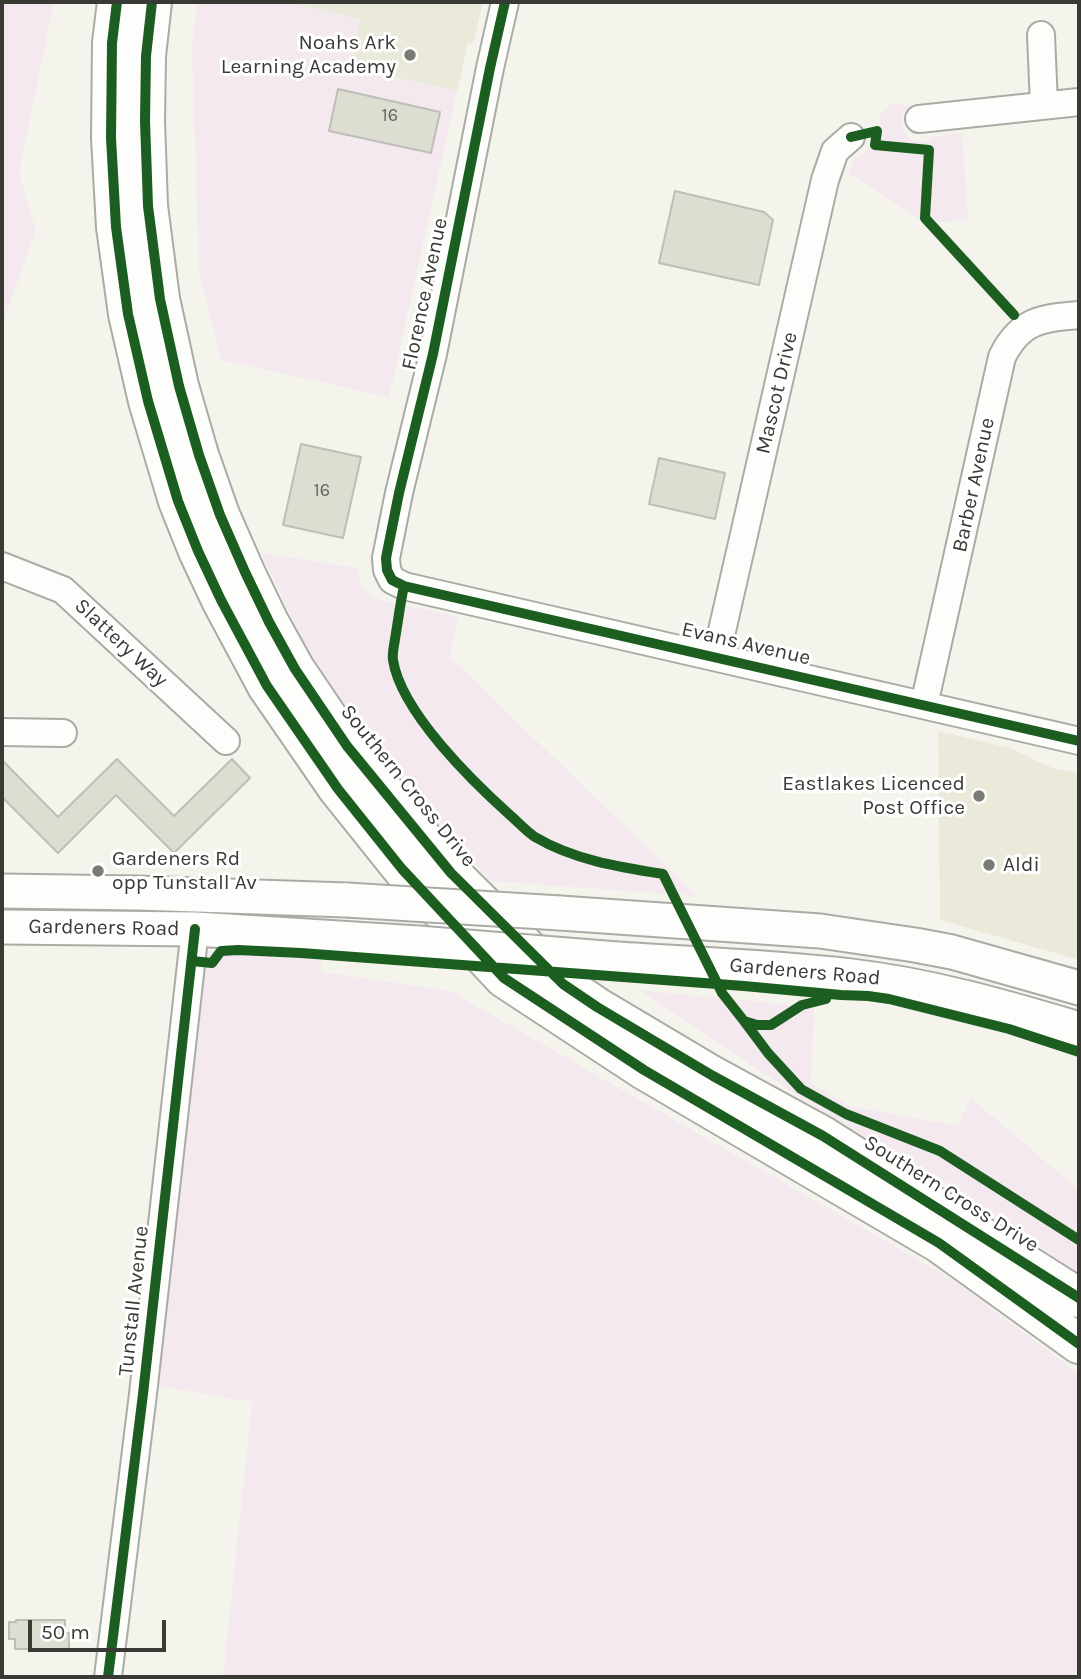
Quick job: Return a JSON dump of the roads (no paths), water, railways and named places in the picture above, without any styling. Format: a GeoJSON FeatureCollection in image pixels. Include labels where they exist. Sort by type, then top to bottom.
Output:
{"type":"FeatureCollection","features":[{"type":"Feature","properties":{"kind":"highway"},"geometry":{"type":"LineString","coordinates":[[117,2],[112,43],[111,138],[116,226],[128,314],[148,401],[178,501],[221,600],[267,685],[338,789],[402,869],[504,978],[644,1070],[939,1243],[1079,1344]]}},
{"type":"Feature","properties":{"kind":"highway","name":"Southern Cross Drive"},"geometry":{"type":"LineString","coordinates":[[152,2],[146,56],[148,206],[160,299],[179,386],[220,515],[245,572],[295,669],[347,746],[451,873],[563,984],[713,1076],[823,1136],[1079,1298]]}},
{"type":"Feature","properties":{"kind":"main road","name":"Gardeners Road"},"geometry":{"type":"LineString","coordinates":[[2,891],[138,892],[347,900],[750,925],[847,934],[952,952],[1079,988]]}},
{"type":"Feature","properties":{"kind":"main road","name":"Gardeners Road"},"geometry":{"type":"LineString","coordinates":[[2,927],[195,929],[852,976],[951,994],[1079,1029]]}},
{"type":"Feature","properties":{"kind":"street","name":"Florence Avenue"},"geometry":{"type":"LineString","coordinates":[[404,586],[392,580],[387,570],[386,558],[433,354],[505,2]]}},
{"type":"Feature","properties":{"kind":"street"},"geometry":{"type":"LineString","coordinates":[[1041,35],[1044,105]]}},
{"type":"Feature","properties":{"kind":"street"},"geometry":{"type":"LineString","coordinates":[[919,119],[1079,102]]}},
{"type":"Feature","properties":{"kind":"street","name":"Mascot Drive"},"geometry":{"type":"LineString","coordinates":[[716,657],[825,180],[835,151],[851,137]]}},
{"type":"Feature","properties":{"kind":"street","name":"Barber Avenue"},"geometry":{"type":"LineString","coordinates":[[924,705],[1002,357],[1018,333],[1038,321],[1079,315]]}},
{"type":"Feature","properties":{"kind":"street","name":"Slattery Way"},"geometry":{"type":"LineString","coordinates":[[2,566],[63,590],[226,741]]}},
{"type":"Feature","properties":{"kind":"street","name":"Evans Avenue"},"geometry":{"type":"LineString","coordinates":[[404,586],[1079,741]]}},
{"type":"Feature","properties":{"kind":"street"},"geometry":{"type":"LineString","coordinates":[[2,732],[63,733]]}},
{"type":"Feature","properties":{"kind":"street","name":"Tunstall Avenue"},"geometry":{"type":"LineString","coordinates":[[107,1677],[143,1394],[195,929]]}},
{"type":"Feature","properties":{"kind":"place","name":"Noahs Ark Learning Academy"},"geometry":{"type":"Point","coordinates":[410,55]}},
{"type":"Feature","properties":{"kind":"place","name":"Eastlakes Licenced Post Office"},"geometry":{"type":"Point","coordinates":[979,796]}},
{"type":"Feature","properties":{"kind":"place","name":"Aldi"},"geometry":{"type":"Point","coordinates":[989,865]}},
{"type":"Feature","properties":{"kind":"place","name":"Gardeners Rd opp Tunstall Av"},"geometry":{"type":"Point","coordinates":[98,871]}}]}
